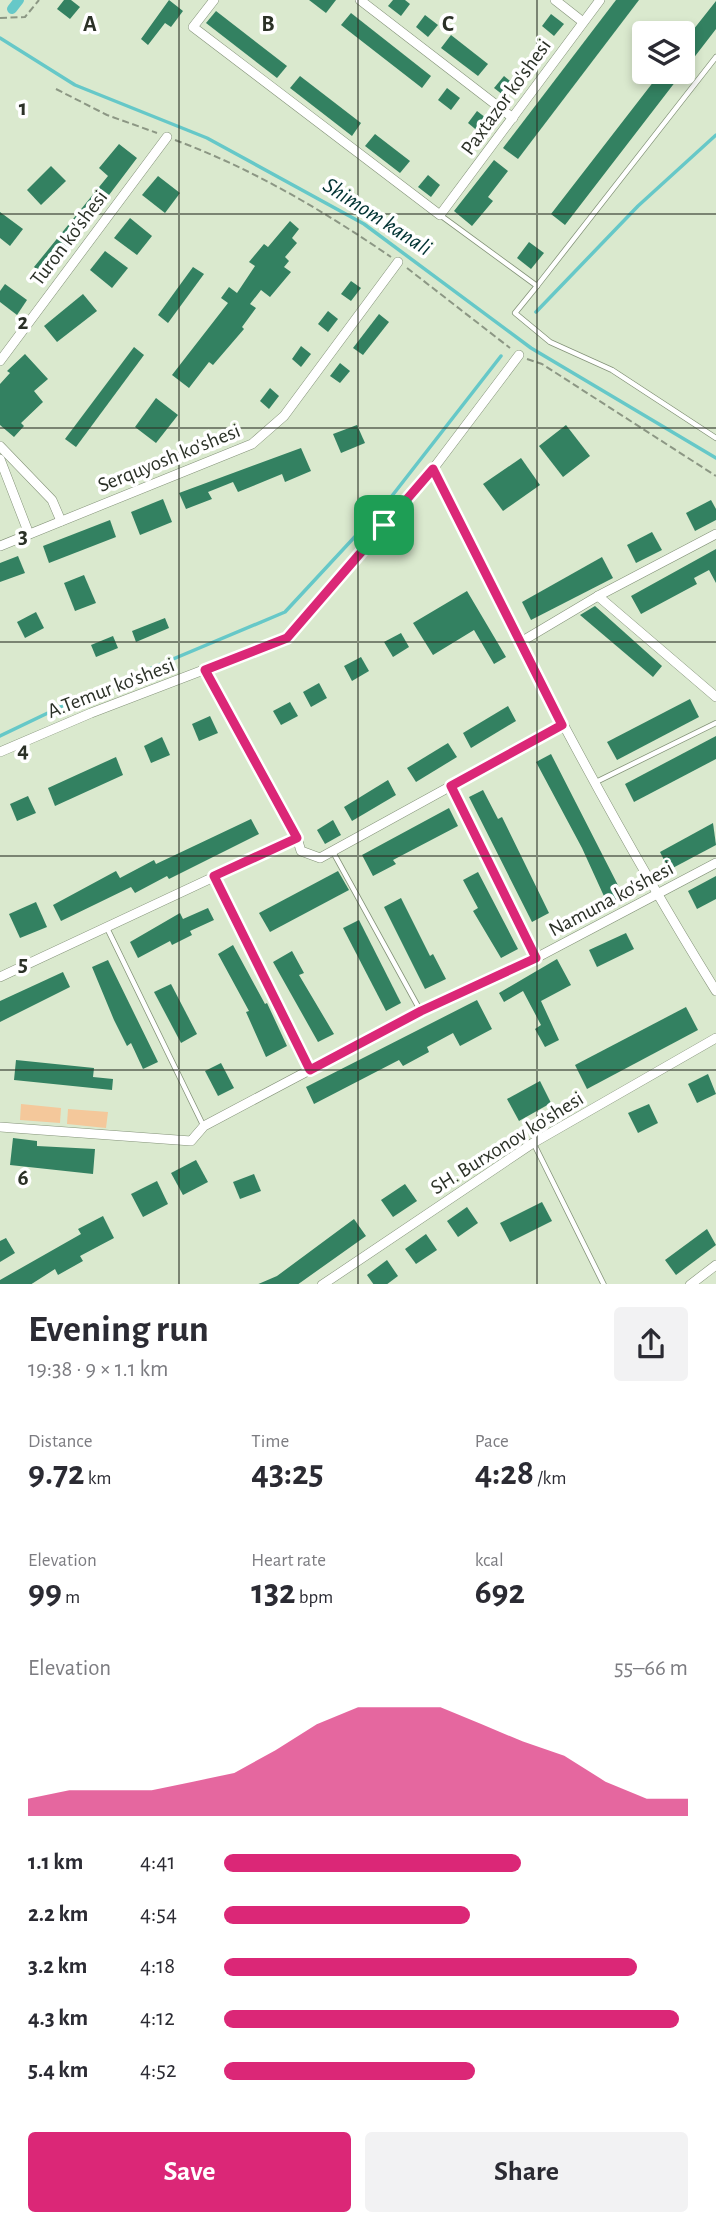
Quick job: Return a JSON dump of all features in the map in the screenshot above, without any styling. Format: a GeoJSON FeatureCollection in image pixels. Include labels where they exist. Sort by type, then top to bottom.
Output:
{"type":"FeatureCollection","features":[{"type":"Feature","properties":{"kind":"street"},"geometry":{"type":"LineString","coordinates":[[214,0],[193,27],[440,215]]}},
{"type":"Feature","properties":{"kind":"street"},"geometry":{"type":"LineString","coordinates":[[360,0],[513,118]]}},
{"type":"Feature","properties":{"kind":"street"},"geometry":{"type":"LineString","coordinates":[[555,0],[583,22]]}},
{"type":"Feature","properties":{"kind":"street","name":"Paxtazor ko'shesi"},"geometry":{"type":"LineString","coordinates":[[440,215],[600,0]]}},
{"type":"Feature","properties":{"kind":"street","name":"Turon ko'shesi"},"geometry":{"type":"LineString","coordinates":[[0,361],[167,137]]}},
{"type":"Feature","properties":{"kind":"street","name":"Serquyosh ko'shesi"},"geometry":{"type":"LineString","coordinates":[[0,546],[253,444],[284,416],[398,262]]}},
{"type":"Feature","properties":{"kind":"street","name":"A.Temur ko'shesi"},"geometry":{"type":"LineString","coordinates":[[0,752],[91,713],[287,638],[433,469],[519,355]]}},
{"type":"Feature","properties":{"kind":"street"},"geometry":{"type":"LineString","coordinates":[[0,446],[52,500],[61,522]]}},
{"type":"Feature","properties":{"kind":"street"},"geometry":{"type":"LineString","coordinates":[[0,459],[29,534]]}},
{"type":"Feature","properties":{"kind":"street"},"geometry":{"type":"LineString","coordinates":[[433,469],[562,725],[657,895],[716,991]]}},
{"type":"Feature","properties":{"kind":"street"},"geometry":{"type":"LineString","coordinates":[[519,643],[598,596],[716,534]]}},
{"type":"Feature","properties":{"kind":"street"},"geometry":{"type":"LineString","coordinates":[[598,596],[716,697]]}},
{"type":"Feature","properties":{"kind":"street"},"geometry":{"type":"LineString","coordinates":[[205,670],[297,838],[301,851],[320,858],[562,725]]}},
{"type":"Feature","properties":{"kind":"street"},"geometry":{"type":"LineString","coordinates":[[451,786],[536,958]]}},
{"type":"Feature","properties":{"kind":"street"},"geometry":{"type":"LineString","coordinates":[[0,977],[106,925],[297,838]]}},
{"type":"Feature","properties":{"kind":"street","name":"Namuna ko'shesi"},"geometry":{"type":"LineString","coordinates":[[0,1127],[191,1141],[204,1126],[421,1011],[536,958],[716,863]]}},
{"type":"Feature","properties":{"kind":"street","name":"SH. Burxonov ko'shesi"},"geometry":{"type":"LineString","coordinates":[[322,1284],[533,1143],[716,1038]]}},
{"type":"Feature","properties":{"kind":"street"},"geometry":{"type":"LineString","coordinates":[[690,1284],[716,1265]]}},
{"type":"Feature","properties":{"kind":"lane"},"geometry":{"type":"LineString","coordinates":[[716,57],[515,313],[550,342],[612,370],[716,438]]}},
{"type":"Feature","properties":{"kind":"lane"},"geometry":{"type":"LineString","coordinates":[[440,215],[537,286]]}},
{"type":"Feature","properties":{"kind":"lane"},"geometry":{"type":"LineString","coordinates":[[594,784],[716,723]]}},
{"type":"Feature","properties":{"kind":"lane"},"geometry":{"type":"LineString","coordinates":[[333,852],[421,1011]]}},
{"type":"Feature","properties":{"kind":"lane"},"geometry":{"type":"LineString","coordinates":[[214,876],[310,1070]]}},
{"type":"Feature","properties":{"kind":"lane"},"geometry":{"type":"LineString","coordinates":[[106,925],[204,1126]]}},
{"type":"Feature","properties":{"kind":"lane"},"geometry":{"type":"LineString","coordinates":[[533,1143],[604,1284]]}},
{"type":"Feature","properties":{"kind":"path"},"geometry":{"type":"LineString","coordinates":[[0,19],[24,17],[39,0]]}},
{"type":"Feature","properties":{"kind":"shaded area"},"geometry":{"type":"Polygon","coordinates":[[[21,1104],[61,1108],[60,1123],[20,1120],[21,1104]]]}},
{"type":"Feature","properties":{"kind":"shaded area"},"geometry":{"type":"Polygon","coordinates":[[[68,1109],[108,1112],[106,1128],[67,1124],[68,1109]]]}},
{"type":"Feature","properties":{"kind":"building"},"geometry":{"type":"Polygon","coordinates":[[[64,0],[71,0],[80,7],[70,19],[57,9],[64,0]]]}},
{"type":"Feature","properties":{"kind":"building"},"geometry":{"type":"Polygon","coordinates":[[[169,0],[183,11],[171,27],[165,23],[148,45],[141,39],[169,0]]]}},
{"type":"Feature","properties":{"kind":"building"},"geometry":{"type":"Polygon","coordinates":[[[309,0],[336,0],[326,13],[309,0]]]}},
{"type":"Feature","properties":{"kind":"building"},"geometry":{"type":"Polygon","coordinates":[[[393,0],[405,0],[410,4],[401,16],[388,6],[393,0]]]}},
{"type":"Feature","properties":{"kind":"building"},"geometry":{"type":"Polygon","coordinates":[[[616,0],[639,0],[518,159],[503,148],[616,0]]]}},
{"type":"Feature","properties":{"kind":"building"},"geometry":{"type":"Polygon","coordinates":[[[716,1],[716,29],[695,56],[695,28],[716,1]]]}},
{"type":"Feature","properties":{"kind":"building"},"geometry":{"type":"Polygon","coordinates":[[[216,11],[287,66],[277,78],[206,23],[216,11]]]}},
{"type":"Feature","properties":{"kind":"building"},"geometry":{"type":"Polygon","coordinates":[[[351,13],[431,76],[422,88],[341,25],[351,13]]]}},
{"type":"Feature","properties":{"kind":"building"},"geometry":{"type":"Polygon","coordinates":[[[551,14],[564,24],[554,36],[542,26],[551,14]]]}},
{"type":"Feature","properties":{"kind":"building"},"geometry":{"type":"Polygon","coordinates":[[[425,15],[438,25],[428,37],[416,27],[425,15]]]}},
{"type":"Feature","properties":{"kind":"building"},"geometry":{"type":"Polygon","coordinates":[[[451,35],[488,64],[478,76],[441,48],[451,35]]]}},
{"type":"Feature","properties":{"kind":"building"},"geometry":{"type":"Polygon","coordinates":[[[300,76],[361,123],[352,136],[290,88],[300,76]]]}},
{"type":"Feature","properties":{"kind":"building"},"geometry":{"type":"Polygon","coordinates":[[[504,76],[516,86],[507,98],[494,88],[504,76]]]}},
{"type":"Feature","properties":{"kind":"building"},"geometry":{"type":"Polygon","coordinates":[[[652,84],[674,84],[565,225],[551,214],[652,84]]]}},
{"type":"Feature","properties":{"kind":"building"},"geometry":{"type":"Polygon","coordinates":[[[447,88],[460,98],[451,110],[438,100],[447,88]]]}},
{"type":"Feature","properties":{"kind":"building"},"geometry":{"type":"Polygon","coordinates":[[[477,111],[490,121],[480,133],[468,123],[477,111]]]}},
{"type":"Feature","properties":{"kind":"building"},"geometry":{"type":"Polygon","coordinates":[[[375,134],[410,161],[400,173],[365,146],[375,134]]]}},
{"type":"Feature","properties":{"kind":"building"},"geometry":{"type":"Polygon","coordinates":[[[119,144],[137,158],[47,277],[34,267],[108,176],[99,168],[119,144]]]}},
{"type":"Feature","properties":{"kind":"building"},"geometry":{"type":"Polygon","coordinates":[[[494,160],[508,171],[488,197],[493,201],[472,226],[454,211],[494,160]]]}},
{"type":"Feature","properties":{"kind":"building"},"geometry":{"type":"Polygon","coordinates":[[[51,166],[66,181],[41,205],[27,190],[51,166]]]}},
{"type":"Feature","properties":{"kind":"building"},"geometry":{"type":"Polygon","coordinates":[[[428,175],[440,185],[431,197],[418,187],[428,175]]]}},
{"type":"Feature","properties":{"kind":"building"},"geometry":{"type":"Polygon","coordinates":[[[158,176],[180,193],[165,213],[142,195],[158,176]]]}},
{"type":"Feature","properties":{"kind":"building"},"geometry":{"type":"Polygon","coordinates":[[[0,212],[23,229],[10,246],[0,238],[0,212]]]}},
{"type":"Feature","properties":{"kind":"building"},"geometry":{"type":"Polygon","coordinates":[[[130,218],[152,236],[137,255],[114,238],[130,218]]]}},
{"type":"Feature","properties":{"kind":"building"},"geometry":{"type":"Polygon","coordinates":[[[290,221],[299,229],[292,238],[297,243],[285,257],[289,261],[284,267],[291,272],[270,297],[261,290],[250,304],[256,308],[242,327],[244,329],[213,365],[209,362],[189,388],[172,375],[228,303],[221,298],[229,287],[237,293],[255,266],[249,262],[264,244],[268,247],[290,221]]]}},
{"type":"Feature","properties":{"kind":"building"},"geometry":{"type":"Polygon","coordinates":[[[529,242],[544,253],[531,269],[517,258],[529,242]]]}},
{"type":"Feature","properties":{"kind":"building"},"geometry":{"type":"Polygon","coordinates":[[[105,251],[128,268],[112,288],[90,270],[105,251]]]}},
{"type":"Feature","properties":{"kind":"building"},"geometry":{"type":"Polygon","coordinates":[[[193,267],[204,274],[168,323],[158,315],[193,267]]]}},
{"type":"Feature","properties":{"kind":"building"},"geometry":{"type":"Polygon","coordinates":[[[351,281],[361,288],[351,301],[341,294],[351,281]]]}},
{"type":"Feature","properties":{"kind":"building"},"geometry":{"type":"Polygon","coordinates":[[[5,284],[27,300],[17,315],[0,302],[0,291],[5,284]]]}},
{"type":"Feature","properties":{"kind":"building"},"geometry":{"type":"Polygon","coordinates":[[[83,294],[97,311],[57,342],[44,326],[83,294]]]}},
{"type":"Feature","properties":{"kind":"building"},"geometry":{"type":"Polygon","coordinates":[[[328,311],[338,319],[328,332],[318,324],[328,311]]]}},
{"type":"Feature","properties":{"kind":"building"},"geometry":{"type":"Polygon","coordinates":[[[379,314],[389,322],[363,355],[353,348],[379,314]]]}},
{"type":"Feature","properties":{"kind":"building"},"geometry":{"type":"Polygon","coordinates":[[[301,346],[311,354],[301,367],[292,359],[301,346]]]}},
{"type":"Feature","properties":{"kind":"building"},"geometry":{"type":"Polygon","coordinates":[[[134,347],[144,355],[76,447],[65,439],[134,347]]]}},
{"type":"Feature","properties":{"kind":"building"},"geometry":{"type":"Polygon","coordinates":[[[25,354],[48,379],[34,391],[43,402],[21,423],[24,426],[14,437],[0,425],[0,384],[10,373],[7,371],[25,354]]]}},
{"type":"Feature","properties":{"kind":"building"},"geometry":{"type":"Polygon","coordinates":[[[340,363],[350,371],[340,383],[330,376],[340,363]]]}},
{"type":"Feature","properties":{"kind":"building"},"geometry":{"type":"Polygon","coordinates":[[[270,388],[279,396],[269,409],[260,401],[270,388]]]}},
{"type":"Feature","properties":{"kind":"building"},"geometry":{"type":"Polygon","coordinates":[[[156,398],[178,415],[156,443],[135,427],[156,398]]]}},
{"type":"Feature","properties":{"kind":"building"},"geometry":{"type":"Polygon","coordinates":[[[357,425],[365,443],[341,453],[333,434],[357,425]]]}},
{"type":"Feature","properties":{"kind":"building"},"geometry":{"type":"Polygon","coordinates":[[[566,425],[590,456],[563,477],[539,446],[566,425]]]}},
{"type":"Feature","properties":{"kind":"building"},"geometry":{"type":"Polygon","coordinates":[[[301,448],[311,471],[285,482],[282,474],[238,492],[233,482],[208,492],[212,499],[186,509],[179,493],[301,448]]]}},
{"type":"Feature","properties":{"kind":"building"},"geometry":{"type":"Polygon","coordinates":[[[521,458],[540,485],[503,511],[483,484],[521,458]]]}},
{"type":"Feature","properties":{"kind":"building"},"geometry":{"type":"Polygon","coordinates":[[[163,499],[172,522],[140,535],[131,512],[163,499]]]}},
{"type":"Feature","properties":{"kind":"building"},"geometry":{"type":"Polygon","coordinates":[[[711,500],[716,509],[716,520],[695,531],[686,513],[711,500]]]}},
{"type":"Feature","properties":{"kind":"building"},"geometry":{"type":"Polygon","coordinates":[[[110,520],[116,537],[49,563],[43,546],[110,520]]]}},
{"type":"Feature","properties":{"kind":"building"},"geometry":{"type":"Polygon","coordinates":[[[652,532],[662,550],[636,563],[627,545],[652,532]]]}},
{"type":"Feature","properties":{"kind":"building"},"geometry":{"type":"Polygon","coordinates":[[[716,549],[716,583],[709,570],[694,578],[697,584],[641,614],[631,596],[716,549]]]}},
{"type":"Feature","properties":{"kind":"building"},"geometry":{"type":"Polygon","coordinates":[[[18,556],[25,573],[0,582],[0,563],[18,556]]]}},
{"type":"Feature","properties":{"kind":"building"},"geometry":{"type":"Polygon","coordinates":[[[602,557],[613,578],[531,620],[522,602],[602,557]]]}},
{"type":"Feature","properties":{"kind":"building"},"geometry":{"type":"Polygon","coordinates":[[[84,575],[96,603],[75,611],[64,583],[84,575]]]}},
{"type":"Feature","properties":{"kind":"building"},"geometry":{"type":"Polygon","coordinates":[[[467,591],[506,657],[494,664],[474,630],[433,655],[413,623],[467,591]]]}},
{"type":"Feature","properties":{"kind":"building"},"geometry":{"type":"Polygon","coordinates":[[[595,606],[662,666],[653,677],[580,615],[595,606]]]}},
{"type":"Feature","properties":{"kind":"building"},"geometry":{"type":"Polygon","coordinates":[[[36,612],[44,628],[25,638],[17,622],[36,612]]]}},
{"type":"Feature","properties":{"kind":"building"},"geometry":{"type":"Polygon","coordinates":[[[165,618],[169,628],[136,642],[132,631],[165,618]]]}},
{"type":"Feature","properties":{"kind":"building"},"geometry":{"type":"Polygon","coordinates":[[[401,633],[409,647],[393,657],[384,642],[401,633]]]}},
{"type":"Feature","properties":{"kind":"building"},"geometry":{"type":"Polygon","coordinates":[[[113,636],[118,648],[96,657],[91,645],[113,636]]]}},
{"type":"Feature","properties":{"kind":"building"},"geometry":{"type":"Polygon","coordinates":[[[361,657],[369,671],[352,681],[344,666],[361,657]]]}},
{"type":"Feature","properties":{"kind":"building"},"geometry":{"type":"Polygon","coordinates":[[[319,683],[327,698],[311,707],[303,692],[319,683]]]}},
{"type":"Feature","properties":{"kind":"building"},"geometry":{"type":"Polygon","coordinates":[[[690,699],[699,717],[617,760],[607,742],[690,699]]]}},
{"type":"Feature","properties":{"kind":"building"},"geometry":{"type":"Polygon","coordinates":[[[290,702],[298,716],[281,725],[273,711],[290,702]]]}},
{"type":"Feature","properties":{"kind":"building"},"geometry":{"type":"Polygon","coordinates":[[[508,706],[516,721],[471,748],[463,733],[508,706]]]}},
{"type":"Feature","properties":{"kind":"building"},"geometry":{"type":"Polygon","coordinates":[[[210,716],[218,733],[199,741],[192,724],[210,716]]]}},
{"type":"Feature","properties":{"kind":"building"},"geometry":{"type":"Polygon","coordinates":[[[716,736],[716,759],[634,802],[625,784],[716,736]]]}},
{"type":"Feature","properties":{"kind":"building"},"geometry":{"type":"Polygon","coordinates":[[[162,737],[170,755],[151,763],[144,746],[162,737]]]}},
{"type":"Feature","properties":{"kind":"building"},"geometry":{"type":"Polygon","coordinates":[[[448,743],[457,757],[416,782],[407,768],[448,743]]]}},
{"type":"Feature","properties":{"kind":"building"},"geometry":{"type":"Polygon","coordinates":[[[551,754],[624,897],[608,905],[582,848],[536,762],[551,754]]]}},
{"type":"Feature","properties":{"kind":"building"},"geometry":{"type":"Polygon","coordinates":[[[116,757],[123,775],[55,806],[48,788],[116,757]]]}},
{"type":"Feature","properties":{"kind":"building"},"geometry":{"type":"Polygon","coordinates":[[[388,780],[396,795],[352,821],[344,807],[388,780]]]}},
{"type":"Feature","properties":{"kind":"building"},"geometry":{"type":"Polygon","coordinates":[[[483,790],[498,819],[502,817],[549,913],[532,922],[469,797],[483,790]]]}},
{"type":"Feature","properties":{"kind":"building"},"geometry":{"type":"Polygon","coordinates":[[[28,796],[36,813],[17,821],[10,804],[28,796]]]}},
{"type":"Feature","properties":{"kind":"building"},"geometry":{"type":"Polygon","coordinates":[[[449,808],[458,826],[393,860],[396,864],[373,876],[362,855],[449,808]]]}},
{"type":"Feature","properties":{"kind":"building"},"geometry":{"type":"Polygon","coordinates":[[[251,819],[259,834],[169,879],[167,876],[135,893],[131,887],[61,921],[53,905],[116,871],[120,878],[154,860],[156,864],[251,819]]]}},
{"type":"Feature","properties":{"kind":"building"},"geometry":{"type":"Polygon","coordinates":[[[333,820],[341,835],[325,844],[317,830],[333,820]]]}},
{"type":"Feature","properties":{"kind":"building"},"geometry":{"type":"Polygon","coordinates":[[[713,823],[716,845],[669,870],[660,852],[713,823]]]}},
{"type":"Feature","properties":{"kind":"building"},"geometry":{"type":"Polygon","coordinates":[[[338,871],[349,890],[270,932],[259,913],[338,871]]]}},
{"type":"Feature","properties":{"kind":"building"},"geometry":{"type":"Polygon","coordinates":[[[478,872],[518,949],[501,958],[473,911],[478,908],[463,880],[478,872]]]}},
{"type":"Feature","properties":{"kind":"building"},"geometry":{"type":"Polygon","coordinates":[[[716,876],[716,899],[697,909],[688,891],[716,876]]]}},
{"type":"Feature","properties":{"kind":"building"},"geometry":{"type":"Polygon","coordinates":[[[401,898],[430,956],[433,954],[446,979],[425,989],[384,907],[401,898]]]}},
{"type":"Feature","properties":{"kind":"building"},"geometry":{"type":"Polygon","coordinates":[[[36,902],[47,927],[20,938],[9,914],[36,902]]]}},
{"type":"Feature","properties":{"kind":"building"},"geometry":{"type":"Polygon","coordinates":[[[208,908],[214,920],[190,931],[192,935],[172,945],[170,941],[138,958],[130,942],[180,913],[183,919],[208,908]]]}},
{"type":"Feature","properties":{"kind":"building"},"geometry":{"type":"Polygon","coordinates":[[[359,920],[401,1003],[386,1011],[343,928],[359,920]]]}},
{"type":"Feature","properties":{"kind":"building"},"geometry":{"type":"Polygon","coordinates":[[[626,933],[634,949],[597,967],[589,950],[626,933]]]}},
{"type":"Feature","properties":{"kind":"building"},"geometry":{"type":"Polygon","coordinates":[[[233,945],[265,1004],[267,1003],[287,1046],[266,1057],[246,1012],[249,1011],[218,954],[233,945]]]}},
{"type":"Feature","properties":{"kind":"building"},"geometry":{"type":"Polygon","coordinates":[[[292,951],[304,973],[299,975],[334,1034],[318,1042],[273,962],[292,951]]]}},
{"type":"Feature","properties":{"kind":"building"},"geometry":{"type":"Polygon","coordinates":[[[557,959],[571,985],[541,1001],[559,1040],[545,1047],[535,1029],[541,1025],[523,991],[504,1002],[499,993],[557,959]]]}},
{"type":"Feature","properties":{"kind":"building"},"geometry":{"type":"Polygon","coordinates":[[[108,960],[158,1062],[143,1069],[131,1043],[127,1046],[114,1020],[92,967],[108,960]]]}},
{"type":"Feature","properties":{"kind":"building"},"geometry":{"type":"Polygon","coordinates":[[[63,972],[70,987],[0,1022],[0,1001],[63,972]]]}},
{"type":"Feature","properties":{"kind":"building"},"geometry":{"type":"Polygon","coordinates":[[[171,984],[197,1034],[181,1043],[154,992],[171,984]]]}},
{"type":"Feature","properties":{"kind":"building"},"geometry":{"type":"Polygon","coordinates":[[[477,1000],[492,1029],[460,1046],[453,1033],[427,1047],[429,1052],[403,1066],[399,1060],[314,1104],[306,1087],[477,1000]]]}},
{"type":"Feature","properties":{"kind":"building"},"geometry":{"type":"Polygon","coordinates":[[[686,1007],[698,1030],[587,1089],[575,1065],[686,1007]]]}},
{"type":"Feature","properties":{"kind":"building"},"geometry":{"type":"Polygon","coordinates":[[[16,1060],[94,1068],[93,1077],[113,1079],[112,1090],[14,1080],[16,1060]]]}},
{"type":"Feature","properties":{"kind":"building"},"geometry":{"type":"Polygon","coordinates":[[[221,1063],[234,1088],[218,1096],[205,1071],[221,1063]]]}},
{"type":"Feature","properties":{"kind":"building"},"geometry":{"type":"Polygon","coordinates":[[[708,1074],[716,1094],[697,1103],[688,1084],[708,1074]]]}},
{"type":"Feature","properties":{"kind":"building"},"geometry":{"type":"Polygon","coordinates":[[[540,1081],[551,1103],[519,1121],[507,1099],[540,1081]]]}},
{"type":"Feature","properties":{"kind":"building"},"geometry":{"type":"Polygon","coordinates":[[[649,1104],[658,1123],[638,1133],[628,1113],[649,1104]]]}},
{"type":"Feature","properties":{"kind":"building"},"geometry":{"type":"Polygon","coordinates":[[[13,1138],[37,1141],[37,1146],[95,1149],[93,1174],[10,1165],[13,1138]]]}},
{"type":"Feature","properties":{"kind":"building"},"geometry":{"type":"Polygon","coordinates":[[[196,1160],[208,1182],[183,1195],[171,1173],[196,1160]]]}},
{"type":"Feature","properties":{"kind":"building"},"geometry":{"type":"Polygon","coordinates":[[[254,1174],[261,1191],[240,1199],[233,1182],[254,1174]]]}},
{"type":"Feature","properties":{"kind":"building"},"geometry":{"type":"Polygon","coordinates":[[[157,1181],[168,1204],[143,1217],[131,1194],[157,1181]]]}},
{"type":"Feature","properties":{"kind":"building"},"geometry":{"type":"Polygon","coordinates":[[[405,1184],[417,1201],[393,1217],[381,1200],[405,1184]]]}},
{"type":"Feature","properties":{"kind":"building"},"geometry":{"type":"Polygon","coordinates":[[[542,1202],[552,1221],[510,1242],[500,1223],[542,1202]]]}},
{"type":"Feature","properties":{"kind":"building"},"geometry":{"type":"Polygon","coordinates":[[[467,1207],[478,1223],[458,1237],[447,1221],[467,1207]]]}},
{"type":"Feature","properties":{"kind":"building"},"geometry":{"type":"Polygon","coordinates":[[[103,1216],[114,1238],[80,1256],[83,1261],[58,1275],[55,1269],[32,1284],[0,1284],[0,1280],[81,1234],[78,1229],[103,1216]]]}},
{"type":"Feature","properties":{"kind":"building"},"geometry":{"type":"Polygon","coordinates":[[[354,1219],[366,1236],[298,1284],[258,1284],[277,1276],[354,1219]]]}},
{"type":"Feature","properties":{"kind":"building"},"geometry":{"type":"Polygon","coordinates":[[[707,1229],[716,1245],[676,1275],[665,1260],[707,1229]]]}},
{"type":"Feature","properties":{"kind":"building"},"geometry":{"type":"Polygon","coordinates":[[[426,1234],[437,1250],[416,1264],[405,1249],[426,1234]]]}},
{"type":"Feature","properties":{"kind":"building"},"geometry":{"type":"Polygon","coordinates":[[[6,1238],[15,1253],[0,1262],[0,1241],[6,1238]]]}},
{"type":"Feature","properties":{"kind":"building"},"geometry":{"type":"Polygon","coordinates":[[[387,1260],[398,1276],[387,1284],[373,1284],[367,1275],[387,1260]]]}},
{"type":"Feature","properties":{"kind":"waterway"},"geometry":{"type":"LineString","coordinates":[[12,9],[19,0]]}},
{"type":"Feature","properties":{"kind":"waterway","name":"Shimom kanali"},"geometry":{"type":"LineString","coordinates":[[0,38],[75,85],[207,138],[364,224],[531,348],[716,458]]}},
{"type":"Feature","properties":{"kind":"waterway"},"geometry":{"type":"LineString","coordinates":[[536,312],[638,206],[716,135]]}},
{"type":"Feature","properties":{"kind":"waterway"},"geometry":{"type":"LineString","coordinates":[[97,691],[285,612],[388,501],[501,356]]}},
{"type":"Feature","properties":{"kind":"waterway"},"geometry":{"type":"LineString","coordinates":[[0,736],[77,699]]}},
{"type":"Feature","properties":{"kind":"route"},"geometry":{"type":"LineString","coordinates":[[433,469],[562,725],[451,786],[536,958],[421,1011],[310,1070],[214,876],[297,838],[205,670],[287,638],[384,525],[433,469]]}}]}
